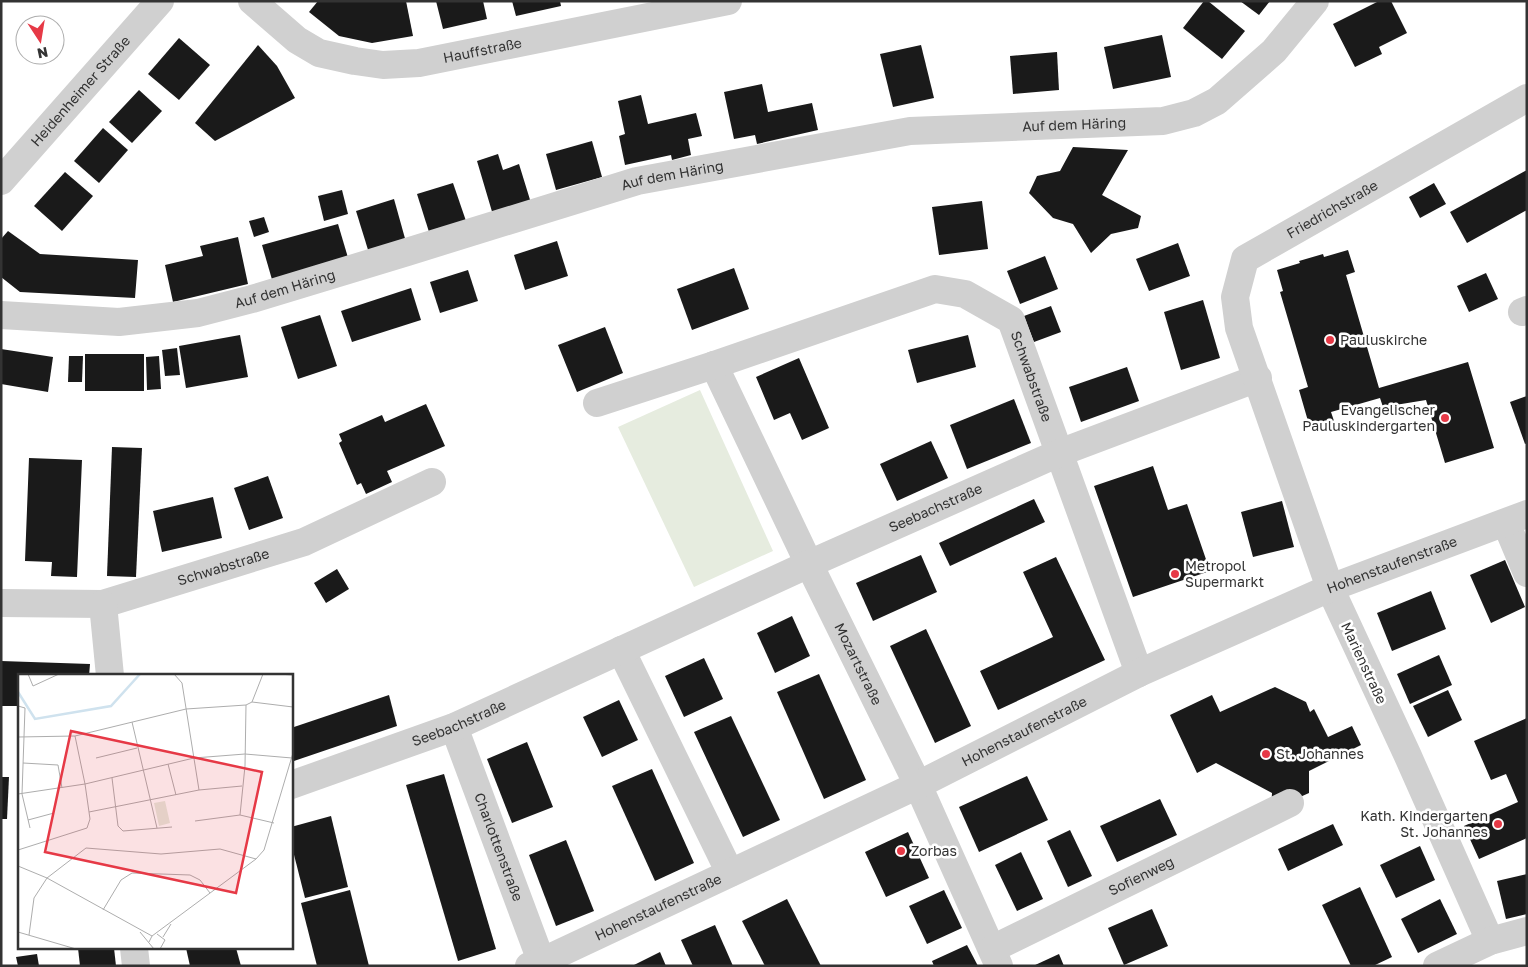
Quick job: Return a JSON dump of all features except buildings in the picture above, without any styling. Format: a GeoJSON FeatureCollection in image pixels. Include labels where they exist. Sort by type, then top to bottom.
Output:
{"type":"FeatureCollection","features":[{"type":"Feature","properties":{"kind":"street","name":"Heidenheimer Straße"},"geometry":{"type":"LineString","coordinates":[[1,181],[160,1]]}},
{"type":"Feature","properties":{"kind":"street","name":"Hauffstraße"},"geometry":{"type":"LineString","coordinates":[[252,1],[297,40],[319,53],[383,66],[419,63],[728,1]]}},
{"type":"Feature","properties":{"kind":"street","name":"Auf dem Häring"},"geometry":{"type":"LineString","coordinates":[[1,315],[119,322],[198,313],[252,299],[638,181],[910,131],[1164,121],[1194,113],[1217,101],[1274,51],[1315,1]]}},
{"type":"Feature","properties":{"kind":"street","name":"Friedrichstraße"},"geometry":{"type":"LineString","coordinates":[[1258,378],[1239,328],[1235,297],[1244,259],[1527,98]]}},
{"type":"Feature","properties":{"kind":"street","name":"Schwabstraße"},"geometry":{"type":"LineString","coordinates":[[597,403],[935,289],[965,294],[1011,320],[1139,673]]}},
{"type":"Feature","properties":{"kind":"street","name":"Mozartstraße"},"geometry":{"type":"LineString","coordinates":[[714,365],[918,785],[995,957]]}},
{"type":"Feature","properties":{"kind":"street","name":"Seebachstraße"},"geometry":{"type":"LineString","coordinates":[[292,785],[454,727],[809,564],[1059,453],[1258,378]]}},
{"type":"Feature","properties":{"kind":"street","name":"Marienstraße"},"geometry":{"type":"LineString","coordinates":[[1258,378],[1330,588],[1407,754],[1490,941]]}},
{"type":"Feature","properties":{"kind":"street","name":"Schwabstraße"},"geometry":{"type":"LineString","coordinates":[[1,603],[102,604],[304,542],[432,482]]}},
{"type":"Feature","properties":{"kind":"street","name":"Hohenstaufenstraße"},"geometry":{"type":"LineString","coordinates":[[538,964],[918,785],[1139,673],[1330,588],[1517,519]]}},
{"type":"Feature","properties":{"kind":"street"},"geometry":{"type":"LineString","coordinates":[[1517,519],[1527,573]]}},
{"type":"Feature","properties":{"kind":"street"},"geometry":{"type":"LineString","coordinates":[[102,604],[110,674]]}},
{"type":"Feature","properties":{"kind":"street"},"geometry":{"type":"LineString","coordinates":[[620,650],[730,873]]}},
{"type":"Feature","properties":{"kind":"street","name":"Charlottenstraße"},"geometry":{"type":"LineString","coordinates":[[454,727],[538,964]]}},
{"type":"Feature","properties":{"kind":"street","name":"Sofienweg"},"geometry":{"type":"LineString","coordinates":[[995,957],[1290,803]]}},
{"type":"Feature","properties":{"kind":"street"},"geometry":{"type":"LineString","coordinates":[[1437,966],[1490,941],[1527,931]]}},
{"type":"Feature","properties":{"kind":"street"},"geometry":{"type":"LineString","coordinates":[[134,950],[136,966]]}},
{"type":"Feature","properties":{"kind":"shaded area"},"geometry":{"type":"Polygon","coordinates":[[[700,390],[773,551],[694,587],[618,427],[700,390]]]}},
{"type":"Feature","properties":{"kind":"place","name":"Pauluskirche"},"geometry":{"type":"Point","coordinates":[1330,340]}},
{"type":"Feature","properties":{"kind":"place","name":"Evangelischer Pauluskindergarten"},"geometry":{"type":"Point","coordinates":[1445,418]}},
{"type":"Feature","properties":{"kind":"place","name":"Metropol Supermarkt"},"geometry":{"type":"Point","coordinates":[1175,574]}},
{"type":"Feature","properties":{"kind":"place","name":"St. Johannes"},"geometry":{"type":"Point","coordinates":[1266,754]}},
{"type":"Feature","properties":{"kind":"place","name":"Kath. Kindergarten St. Johannes"},"geometry":{"type":"Point","coordinates":[1498,824]}},
{"type":"Feature","properties":{"kind":"place","name":"Zorbas"},"geometry":{"type":"Point","coordinates":[901,851]}}]}
